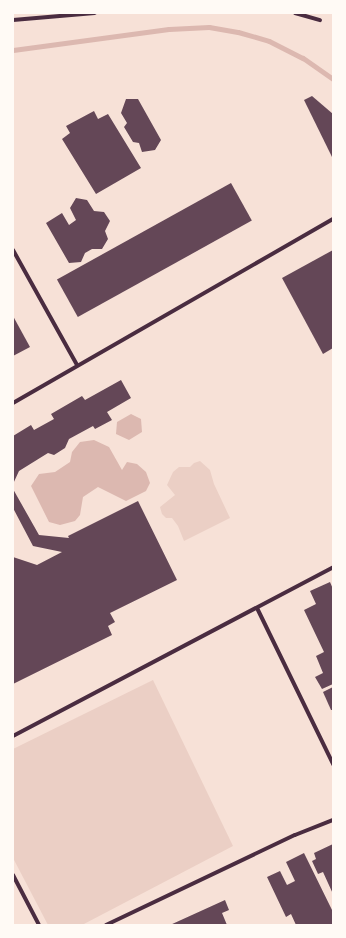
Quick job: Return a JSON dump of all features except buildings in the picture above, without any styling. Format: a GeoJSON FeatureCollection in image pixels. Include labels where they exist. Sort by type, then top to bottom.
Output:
{"type":"FeatureCollection","features":[{"type":"Feature","properties":{"kind":"street"},"geometry":{"type":"LineString","coordinates":[[13,20],[95,13]]}},
{"type":"Feature","properties":{"kind":"street"},"geometry":{"type":"LineString","coordinates":[[295,13],[320,20]]}},
{"type":"Feature","properties":{"kind":"street"},"geometry":{"type":"LineString","coordinates":[[13,403],[77,365],[333,220]]}},
{"type":"Feature","properties":{"kind":"street"},"geometry":{"type":"LineString","coordinates":[[13,250],[77,365]]}},
{"type":"Feature","properties":{"kind":"street"},"geometry":{"type":"LineString","coordinates":[[13,736],[333,567]]}},
{"type":"Feature","properties":{"kind":"street"},"geometry":{"type":"LineString","coordinates":[[257,608],[333,764]]}},
{"type":"Feature","properties":{"kind":"street"},"geometry":{"type":"LineString","coordinates":[[106,925],[295,835],[333,820]]}},
{"type":"Feature","properties":{"kind":"street"},"geometry":{"type":"LineString","coordinates":[[13,875],[40,925]]}},
{"type":"Feature","properties":{"kind":"shaded area"},"geometry":{"type":"Polygon","coordinates":[[[131,414],[141,419],[142,432],[129,440],[116,434],[117,422],[131,414]]]}},
{"type":"Feature","properties":{"kind":"shaded area"},"geometry":{"type":"Polygon","coordinates":[[[94,440],[109,447],[122,470],[127,462],[137,464],[146,472],[150,483],[146,491],[126,501],[98,487],[83,497],[80,515],[75,521],[60,525],[49,522],[31,486],[39,474],[55,472],[70,462],[72,452],[80,442],[94,440]]]}},
{"type":"Feature","properties":{"kind":"shaded area"},"geometry":{"type":"Polygon","coordinates":[[[200,461],[210,470],[214,484],[230,518],[184,541],[178,526],[172,518],[166,518],[162,514],[160,507],[175,495],[167,485],[173,472],[179,467],[190,467],[194,463],[200,461]]]}},
{"type":"Feature","properties":{"kind":"shaded area"},"geometry":{"type":"Polygon","coordinates":[[[153,680],[233,846],[82,925],[48,925],[13,858],[13,749],[153,680]]]}},
{"type":"Feature","properties":{"kind":"waterway"},"geometry":{"type":"LineString","coordinates":[[13,50],[169,29],[209,27],[238,32],[269,41],[303,58],[333,79]]}}]}
